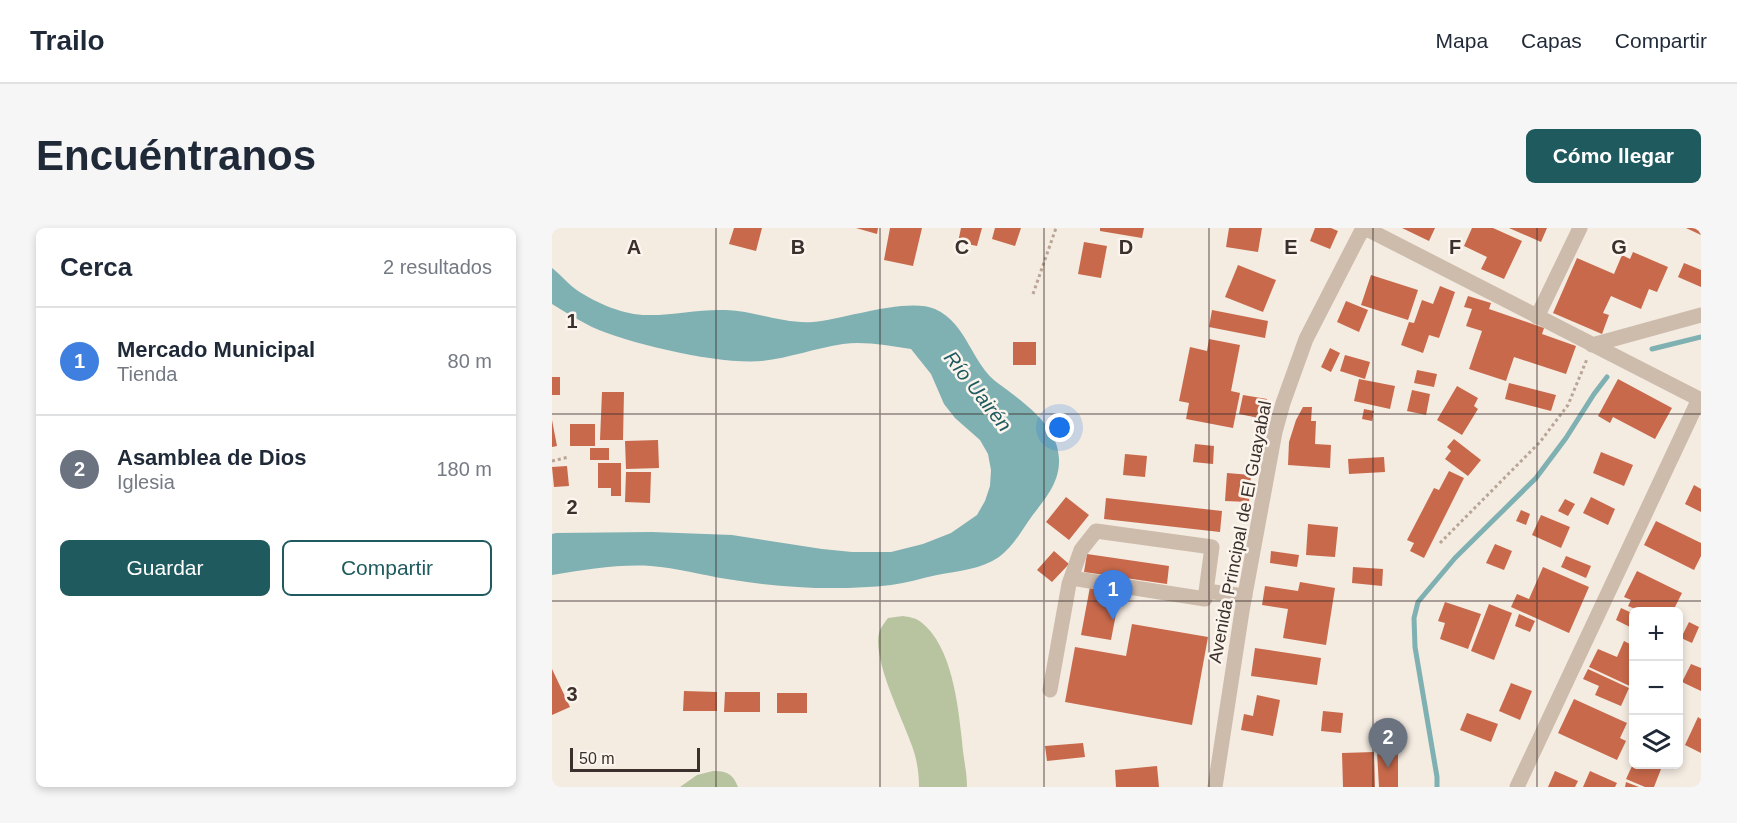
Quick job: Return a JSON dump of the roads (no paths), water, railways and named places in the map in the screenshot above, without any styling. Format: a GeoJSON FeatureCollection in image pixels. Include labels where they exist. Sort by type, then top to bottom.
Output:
{"type":"FeatureCollection","features":[{"type":"Feature","properties":{"kind":"street"},"geometry":{"type":"LineString","coordinates":[[1364,228],[1700,399],[1517,787]]}},
{"type":"Feature","properties":{"kind":"street","name":"Avenida Principal de El Guayabal"},"geometry":{"type":"LineString","coordinates":[[1215,787],[1245,596],[1275,432],[1306,339],[1364,228]]}},
{"type":"Feature","properties":{"kind":"street"},"geometry":{"type":"LineString","coordinates":[[1537,317],[1580,228]]}},
{"type":"Feature","properties":{"kind":"street"},"geometry":{"type":"LineString","coordinates":[[1592,345],[1701,315]]}},
{"type":"Feature","properties":{"kind":"street"},"geometry":{"type":"LineString","coordinates":[[1050,690],[1071,578],[1081,550],[1096,531],[1212,547],[1205,599],[1071,578]]}},
{"type":"Feature","properties":{"kind":"street"},"geometry":{"type":"LineString","coordinates":[[1206,591],[1245,596]]}},
{"type":"Feature","properties":{"kind":"water","name":"Río Uairén"},"geometry":{"type":"Polygon","coordinates":[[[552,268],[586,296],[631,314],[660,315],[726,310],[791,321],[813,322],[893,307],[923,306],[935,309],[955,324],[990,376],[1038,416],[1053,435],[1059,459],[1054,483],[1047,497],[1017,538],[999,557],[977,567],[897,584],[850,588],[788,586],[747,582],[661,567],[639,566],[602,568],[552,575],[552,534],[556,533],[652,532],[732,535],[822,549],[891,552],[923,544],[951,533],[977,515],[990,486],[991,470],[988,454],[980,440],[955,418],[944,404],[931,374],[911,349],[851,343],[762,361],[723,360],[676,352],[608,334],[552,304],[552,268]]]}},
{"type":"Feature","properties":{"kind":"waterway"},"geometry":{"type":"LineString","coordinates":[[1652,349],[1701,337]]}},
{"type":"Feature","properties":{"kind":"waterway"},"geometry":{"type":"LineString","coordinates":[[1437,787],[1415,647],[1414,618],[1418,602],[1455,558],[1536,478],[1607,377]]}},
{"type":"Feature","properties":{"kind":"place","name":"Mercado Municipal"},"geometry":{"type":"Point","coordinates":[1113,620]}},
{"type":"Feature","properties":{"kind":"place","name":"Asamblea de Dios"},"geometry":{"type":"Point","coordinates":[1388,768]}}]}
